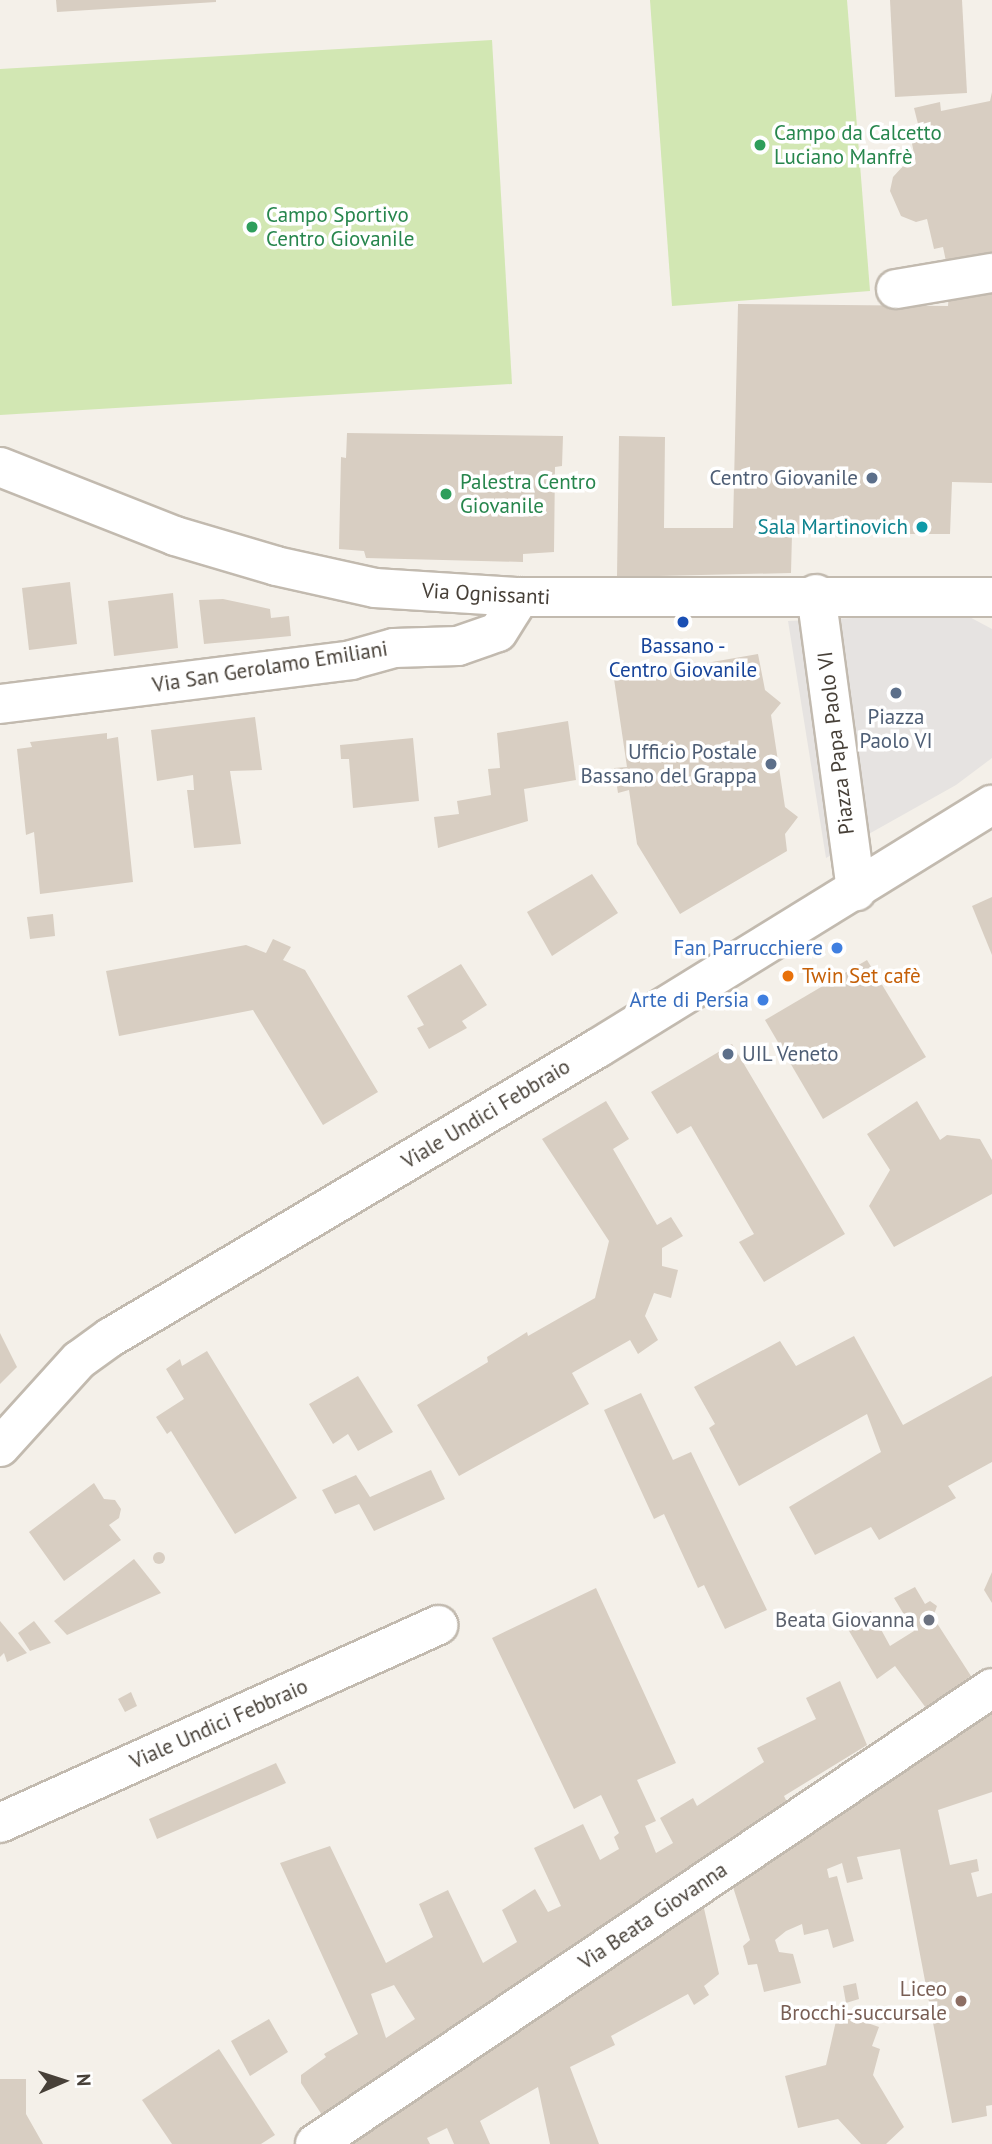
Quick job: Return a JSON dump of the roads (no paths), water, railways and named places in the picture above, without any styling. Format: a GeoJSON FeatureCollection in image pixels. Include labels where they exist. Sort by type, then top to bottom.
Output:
{"type":"FeatureCollection","features":[{"type":"Feature","properties":{"kind":"street"},"geometry":{"type":"LineString","coordinates":[[896,289],[992,273]]}},
{"type":"Feature","properties":{"kind":"street","name":"Via Ognissanti"},"geometry":{"type":"LineString","coordinates":[[0,467],[174,536],[276,566],[375,588],[520,597],[816,594],[992,597]]}},
{"type":"Feature","properties":{"kind":"street","name":"Piazza Papa Paolo VI"},"geometry":{"type":"LineString","coordinates":[[816,594],[856,891]]}},
{"type":"Feature","properties":{"kind":"street","name":"Via San Gerolamo Emiliani"},"geometry":{"type":"LineString","coordinates":[[0,704],[351,660],[394,648],[458,646],[498,632],[520,597]]}},
{"type":"Feature","properties":{"kind":"street","name":"Viale Undici Febbraio"},"geometry":{"type":"LineString","coordinates":[[0,1447],[79,1360],[111,1337],[856,891],[992,805]]}},
{"type":"Feature","properties":{"kind":"street","name":"Viale Undici Febbraio"},"geometry":{"type":"LineString","coordinates":[[0,1823],[438,1625]]}},
{"type":"Feature","properties":{"kind":"street","name":"Via Beata Giovanna"},"geometry":{"type":"LineString","coordinates":[[314,2144],[992,1688]]}},
{"type":"Feature","properties":{"kind":"place","name":"Campo da Calcetto Luciano Manfrè"},"geometry":{"type":"Point","coordinates":[760,145]}},
{"type":"Feature","properties":{"kind":"place","name":"Campo Sportivo Centro Giovanile"},"geometry":{"type":"Point","coordinates":[252,227]}},
{"type":"Feature","properties":{"kind":"place","name":"Centro Giovanile"},"geometry":{"type":"Point","coordinates":[872,478]}},
{"type":"Feature","properties":{"kind":"place","name":"Palestra Centro Giovanile"},"geometry":{"type":"Point","coordinates":[446,494]}},
{"type":"Feature","properties":{"kind":"place","name":"Sala Martinovich"},"geometry":{"type":"Point","coordinates":[922,527]}},
{"type":"Feature","properties":{"kind":"place","name":"Bassano - Centro Giovanile"},"geometry":{"type":"Point","coordinates":[683,622]}},
{"type":"Feature","properties":{"kind":"place","name":"Piazza Paolo VI"},"geometry":{"type":"Point","coordinates":[896,693]}},
{"type":"Feature","properties":{"kind":"place","name":"Ufficio Postale Bassano del Grappa"},"geometry":{"type":"Point","coordinates":[771,764]}},
{"type":"Feature","properties":{"kind":"place","name":"Fan Parrucchiere"},"geometry":{"type":"Point","coordinates":[837,948]}},
{"type":"Feature","properties":{"kind":"place","name":"Twin Set cafè"},"geometry":{"type":"Point","coordinates":[788,976]}},
{"type":"Feature","properties":{"kind":"place","name":"Arte di Persia"},"geometry":{"type":"Point","coordinates":[763,1000]}},
{"type":"Feature","properties":{"kind":"place","name":"UIL Veneto"},"geometry":{"type":"Point","coordinates":[728,1054]}},
{"type":"Feature","properties":{"kind":"place","name":"Beata Giovanna"},"geometry":{"type":"Point","coordinates":[929,1620]}},
{"type":"Feature","properties":{"kind":"place","name":"Liceo Brocchi-succursale"},"geometry":{"type":"Point","coordinates":[961,2001]}}]}
